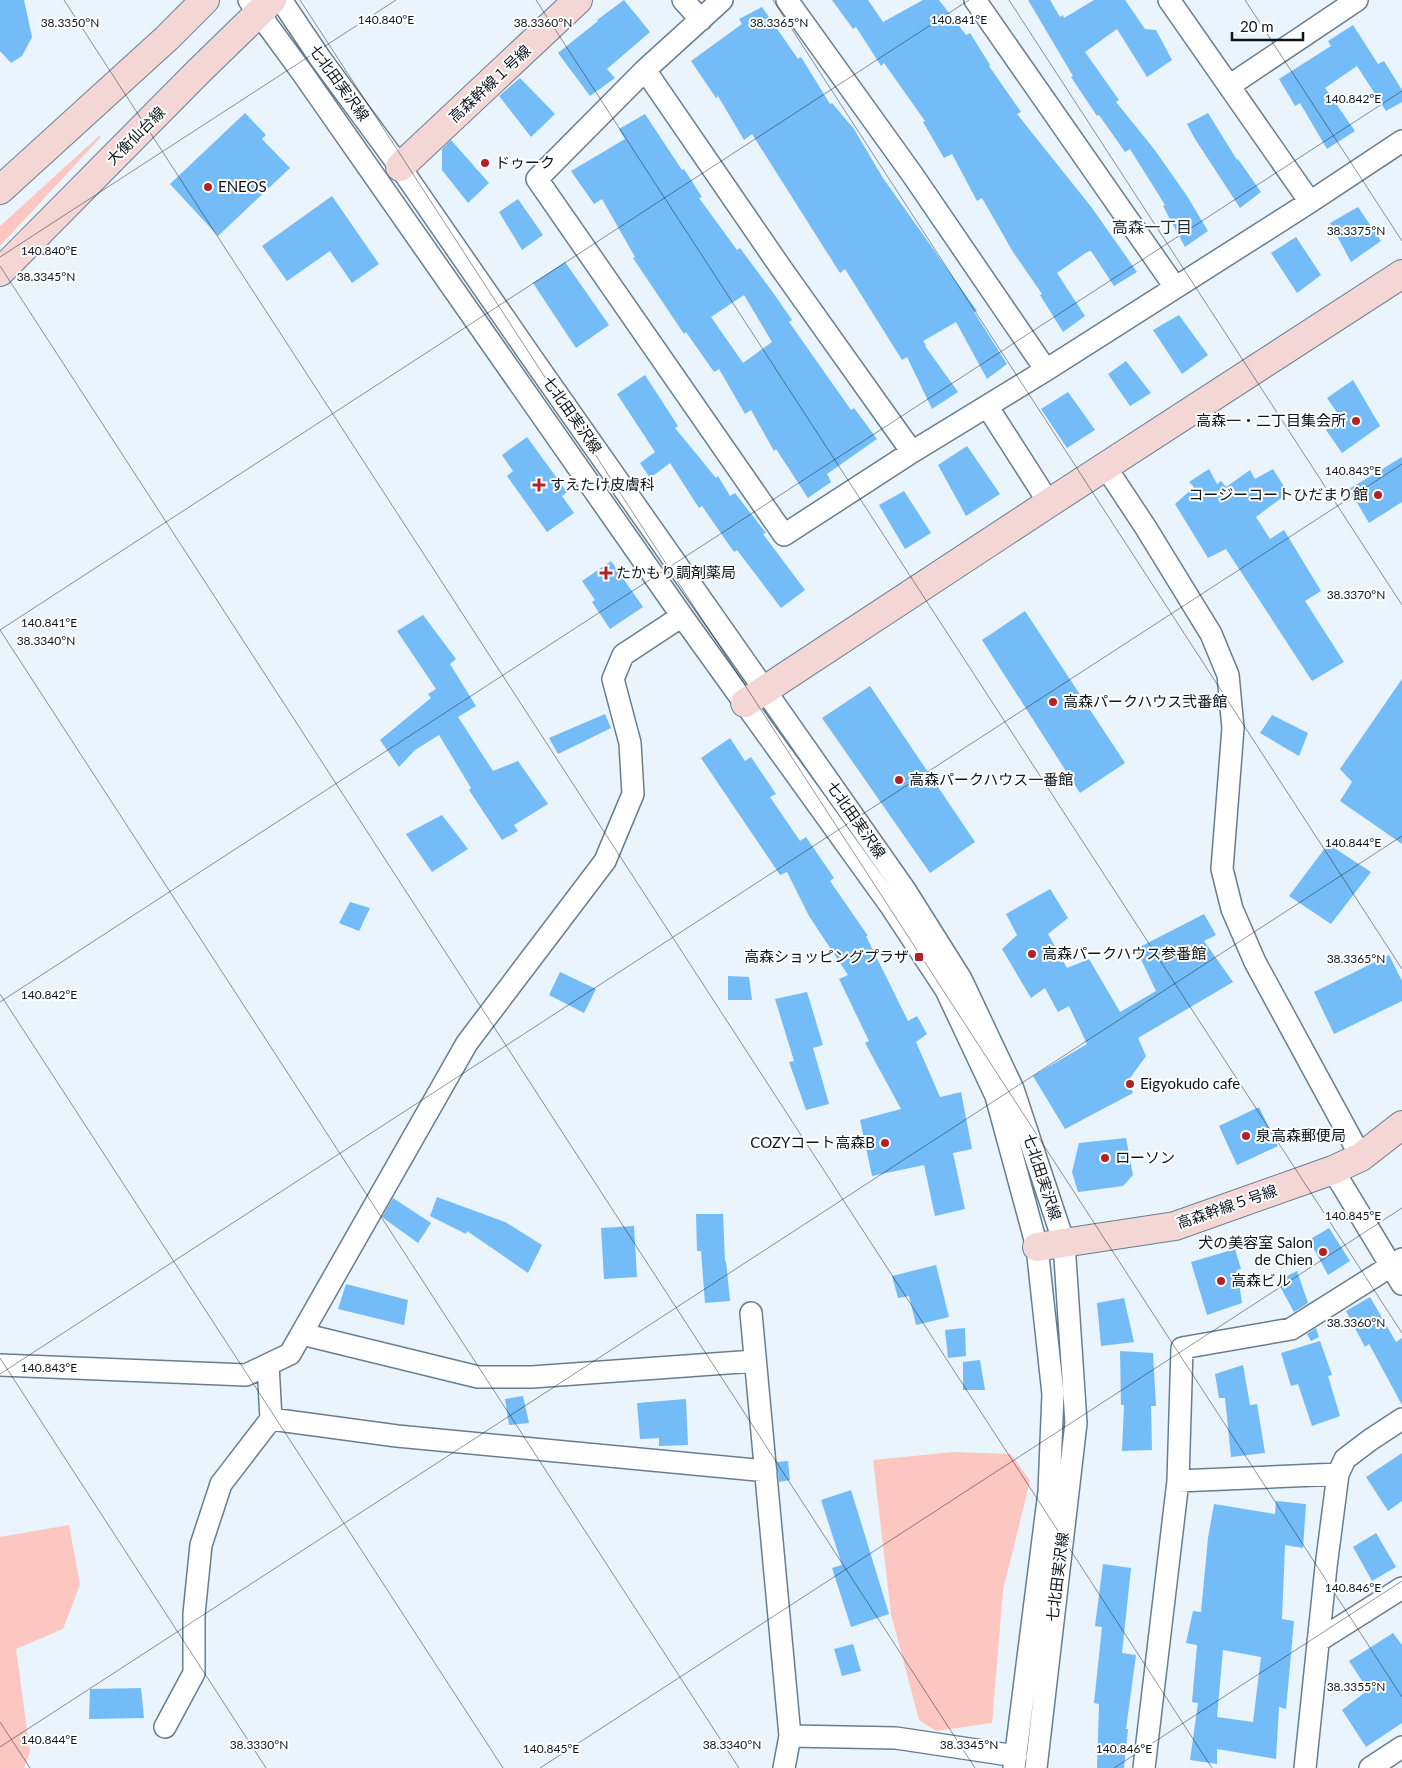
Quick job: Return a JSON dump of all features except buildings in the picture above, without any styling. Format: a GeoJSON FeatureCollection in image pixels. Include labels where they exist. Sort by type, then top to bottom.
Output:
{"type":"FeatureCollection","features":[{"type":"Feature","properties":{"kind":"street"},"geometry":{"type":"LineString","coordinates":[[0,190],[167,38],[205,0]]}},
{"type":"Feature","properties":{"kind":"street","name":"高森幹線１号線"},"geometry":{"type":"LineString","coordinates":[[400,167],[578,0]]}},
{"type":"Feature","properties":{"kind":"street"},"geometry":{"type":"LineString","coordinates":[[683,0],[701,20]]}},
{"type":"Feature","properties":{"kind":"street"},"geometry":{"type":"LineString","coordinates":[[722,0],[645,70],[536,179],[784,535],[912,452],[1046,370],[1310,202],[1402,140]]}},
{"type":"Feature","properties":{"kind":"street"},"geometry":{"type":"LineString","coordinates":[[787,0],[912,174],[1046,370]]}},
{"type":"Feature","properties":{"kind":"street"},"geometry":{"type":"LineString","coordinates":[[975,0],[1175,287]]}},
{"type":"Feature","properties":{"kind":"street"},"geometry":{"type":"LineString","coordinates":[[1169,0],[1310,202]]}},
{"type":"Feature","properties":{"kind":"street"},"geometry":{"type":"LineString","coordinates":[[1229,86],[1357,0]]}},
{"type":"Feature","properties":{"kind":"street"},"geometry":{"type":"LineString","coordinates":[[265,3],[301,71],[682,616],[754,697],[1048,503],[1402,274]]}},
{"type":"Feature","properties":{"kind":"street","name":"七北田実沢線"},"geometry":{"type":"LineString","coordinates":[[265,3],[320,58],[400,167],[532,358],[754,697],[905,890],[960,979],[1013,1090],[1051,1245],[1076,1423],[1036,1768]]}},
{"type":"Feature","properties":{"kind":"street","name":"大衡仙台線"},"geometry":{"type":"LineString","coordinates":[[0,272],[265,3]]}},
{"type":"Feature","properties":{"kind":"street"},"geometry":{"type":"LineString","coordinates":[[645,70],[781,268],[912,452]]}},
{"type":"Feature","properties":{"kind":"street"},"geometry":{"type":"LineString","coordinates":[[987,406],[1048,503]]}},
{"type":"Feature","properties":{"kind":"street"},"geometry":{"type":"LineString","coordinates":[[1105,466],[1166,560],[1210,634],[1228,674],[1233,728],[1222,869],[1232,909],[1255,962],[1361,1156]]}},
{"type":"Feature","properties":{"kind":"street"},"geometry":{"type":"LineString","coordinates":[[0,1366],[246,1375],[290,1354],[467,1043],[604,861],[633,794],[630,743],[613,679],[624,656],[682,616]]}},
{"type":"Feature","properties":{"kind":"street","name":"高森幹線５号線"},"geometry":{"type":"LineString","coordinates":[[1051,1245],[1175,1226],[1333,1170],[1361,1156],[1402,1125]]}},
{"type":"Feature","properties":{"kind":"street"},"geometry":{"type":"LineString","coordinates":[[1333,1170],[1396,1262],[1402,1284]]}},
{"type":"Feature","properties":{"kind":"street"},"geometry":{"type":"LineString","coordinates":[[790,1736],[896,1738],[1015,1762],[1049,1492],[1053,1394],[1051,1245]]}},
{"type":"Feature","properties":{"kind":"street"},"geometry":{"type":"LineString","coordinates":[[1144,1768],[1178,1481],[1182,1348],[1291,1329],[1396,1262]]}},
{"type":"Feature","properties":{"kind":"street"},"geometry":{"type":"LineString","coordinates":[[751,1313],[790,1736],[784,1768]]}},
{"type":"Feature","properties":{"kind":"street"},"geometry":{"type":"LineString","coordinates":[[302,1334],[478,1377],[532,1377],[756,1361]]}},
{"type":"Feature","properties":{"kind":"street"},"geometry":{"type":"LineString","coordinates":[[165,1727],[194,1673],[194,1614],[200,1544],[222,1484],[271,1419],[268,1365]]}},
{"type":"Feature","properties":{"kind":"street"},"geometry":{"type":"LineString","coordinates":[[271,1419],[397,1436],[766,1471]]}},
{"type":"Feature","properties":{"kind":"street"},"geometry":{"type":"LineString","coordinates":[[1305,1768],[1326,1567],[1338,1474],[1346,1459],[1370,1440],[1402,1419]]}},
{"type":"Feature","properties":{"kind":"street"},"geometry":{"type":"LineString","coordinates":[[1178,1481],[1338,1474]]}},
{"type":"Feature","properties":{"kind":"street"},"geometry":{"type":"LineString","coordinates":[[1318,1641],[1402,1588]]}},
{"type":"Feature","properties":{"kind":"street"},"geometry":{"type":"LineString","coordinates":[[1370,1768],[1402,1747]]}},
{"type":"Feature","properties":{"kind":"shaded area"},"geometry":{"type":"Polygon","coordinates":[[[100,135],[101,137],[0,246],[0,226],[100,135]]]}},
{"type":"Feature","properties":{"kind":"shaded area"},"geometry":{"type":"Polygon","coordinates":[[[953,1452],[1011,1454],[1030,1481],[1003,1590],[992,1723],[936,1731],[919,1720],[891,1614],[873,1460],[953,1452]]]}},
{"type":"Feature","properties":{"kind":"shaded area"},"geometry":{"type":"Polygon","coordinates":[[[69,1525],[80,1585],[63,1629],[16,1649],[30,1752],[24,1768],[0,1768],[0,1537],[69,1525]]]}},
{"type":"Feature","properties":{"kind":"place","name":"ドゥーク"},"geometry":{"type":"Point","coordinates":[485,163]}},
{"type":"Feature","properties":{"kind":"place","name":"ENEOS"},"geometry":{"type":"Point","coordinates":[208,187]}},
{"type":"Feature","properties":{"kind":"place","name":"高森一・二丁目集会所"},"geometry":{"type":"Point","coordinates":[1356,421]}},
{"type":"Feature","properties":{"kind":"place","name":"すえたけ皮膚科"},"geometry":{"type":"Point","coordinates":[539,485]}},
{"type":"Feature","properties":{"kind":"place","name":"コージーコートひだまり館"},"geometry":{"type":"Point","coordinates":[1378,495]}},
{"type":"Feature","properties":{"kind":"place","name":"たかもり調剤薬局"},"geometry":{"type":"Point","coordinates":[606,573]}},
{"type":"Feature","properties":{"kind":"place","name":"高森パークハウス弐番館"},"geometry":{"type":"Point","coordinates":[1053,702]}},
{"type":"Feature","properties":{"kind":"place","name":"高森パークハウス一番館"},"geometry":{"type":"Point","coordinates":[899,780]}},
{"type":"Feature","properties":{"kind":"place","name":"高森パークハウス参番館"},"geometry":{"type":"Point","coordinates":[1032,954]}},
{"type":"Feature","properties":{"kind":"place","name":"高森ショッピングプラザ"},"geometry":{"type":"Point","coordinates":[919,957]}},
{"type":"Feature","properties":{"kind":"place","name":"Eigyokudo cafe"},"geometry":{"type":"Point","coordinates":[1130,1084]}},
{"type":"Feature","properties":{"kind":"place","name":"泉高森郵便局"},"geometry":{"type":"Point","coordinates":[1246,1136]}},
{"type":"Feature","properties":{"kind":"place","name":"COZYコート高森B"},"geometry":{"type":"Point","coordinates":[885,1143]}},
{"type":"Feature","properties":{"kind":"place","name":"ローソン"},"geometry":{"type":"Point","coordinates":[1105,1158]}},
{"type":"Feature","properties":{"kind":"place","name":"犬の美容室 Salon de Chien"},"geometry":{"type":"Point","coordinates":[1323,1252]}},
{"type":"Feature","properties":{"kind":"place","name":"高森ビル"},"geometry":{"type":"Point","coordinates":[1221,1281]}},
{"type":"Feature","properties":{"kind":"district","name":"高森一丁目"},"geometry":{"type":"Point","coordinates":[1152,227]}}]}
